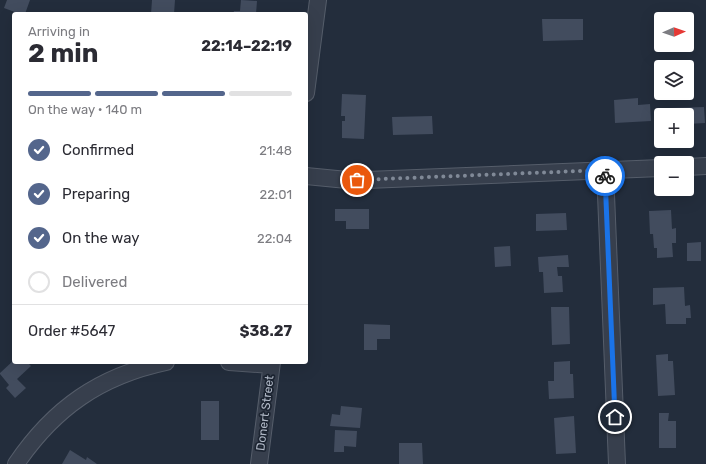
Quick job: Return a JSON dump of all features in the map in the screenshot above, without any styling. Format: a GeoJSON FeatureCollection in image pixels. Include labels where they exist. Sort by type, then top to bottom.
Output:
{"type":"FeatureCollection","features":[{"type":"Feature","properties":{"kind":"street"},"geometry":{"type":"LineString","coordinates":[[308,78],[318,0]]}},
{"type":"Feature","properties":{"kind":"street"},"geometry":{"type":"LineString","coordinates":[[694,167],[706,166]]}},
{"type":"Feature","properties":{"kind":"street"},"geometry":{"type":"LineString","coordinates":[[308,176],[354,180],[654,168]]}},
{"type":"Feature","properties":{"kind":"street"},"geometry":{"type":"LineString","coordinates":[[605,170],[617,464]]}},
{"type":"Feature","properties":{"kind":"street"},"geometry":{"type":"LineString","coordinates":[[16,464],[41,433],[62,412],[83,396],[120,375],[157,364]]}},
{"type":"Feature","properties":{"kind":"street","name":"Donert Street"},"geometry":{"type":"LineString","coordinates":[[259,464],[272,364]]}},
{"type":"Feature","properties":{"kind":"building"},"geometry":{"type":"Polygon","coordinates":[[[7,0],[30,0],[26,12],[15,12],[4,8],[7,0]]]}},
{"type":"Feature","properties":{"kind":"building"},"geometry":{"type":"Polygon","coordinates":[[[152,0],[175,0],[174,12],[151,12],[152,0]]]}},
{"type":"Feature","properties":{"kind":"building"},"geometry":{"type":"Polygon","coordinates":[[[241,0],[257,1],[256,12],[234,12],[240,11],[241,0]]]}},
{"type":"Feature","properties":{"kind":"building"},"geometry":{"type":"Polygon","coordinates":[[[542,19],[583,19],[583,40],[543,41],[542,19]]]}},
{"type":"Feature","properties":{"kind":"building"},"geometry":{"type":"Polygon","coordinates":[[[342,94],[366,95],[364,139],[342,138],[342,121],[345,121],[345,116],[341,116],[342,94]]]}},
{"type":"Feature","properties":{"kind":"building"},"geometry":{"type":"Polygon","coordinates":[[[638,98],[638,105],[650,104],[651,121],[615,123],[614,100],[638,98]]]}},
{"type":"Feature","properties":{"kind":"building"},"geometry":{"type":"Polygon","coordinates":[[[704,107],[705,123],[694,124],[694,108],[668,108],[704,107]]]}},
{"type":"Feature","properties":{"kind":"building"},"geometry":{"type":"Polygon","coordinates":[[[432,116],[433,134],[393,135],[392,117],[432,116]]]}},
{"type":"Feature","properties":{"kind":"building"},"geometry":{"type":"Polygon","coordinates":[[[335,209],[369,209],[369,229],[346,229],[346,221],[335,221],[335,209]]]}},
{"type":"Feature","properties":{"kind":"building"},"geometry":{"type":"Polygon","coordinates":[[[671,210],[672,229],[676,228],[676,243],[672,243],[673,257],[657,258],[657,248],[654,248],[653,234],[650,234],[649,211],[671,210]]]}},
{"type":"Feature","properties":{"kind":"building"},"geometry":{"type":"Polygon","coordinates":[[[566,213],[567,230],[536,231],[536,214],[566,213]]]}},
{"type":"Feature","properties":{"kind":"building"},"geometry":{"type":"Polygon","coordinates":[[[701,242],[701,261],[687,261],[687,243],[701,242]]]}},
{"type":"Feature","properties":{"kind":"building"},"geometry":{"type":"Polygon","coordinates":[[[510,246],[511,266],[495,267],[494,247],[510,246]]]}},
{"type":"Feature","properties":{"kind":"building"},"geometry":{"type":"Polygon","coordinates":[[[568,255],[569,267],[557,267],[558,276],[562,276],[563,292],[544,293],[543,272],[539,272],[538,257],[568,255]]]}},
{"type":"Feature","properties":{"kind":"building"},"geometry":{"type":"Polygon","coordinates":[[[684,287],[685,306],[690,305],[691,318],[686,318],[686,324],[666,324],[665,304],[653,305],[653,288],[684,287]]]}},
{"type":"Feature","properties":{"kind":"building"},"geometry":{"type":"Polygon","coordinates":[[[551,307],[569,307],[570,344],[552,345],[551,307]]]}},
{"type":"Feature","properties":{"kind":"building"},"geometry":{"type":"Polygon","coordinates":[[[364,324],[390,325],[390,339],[377,339],[377,350],[364,350],[364,324]]]}},
{"type":"Feature","properties":{"kind":"building"},"geometry":{"type":"Polygon","coordinates":[[[668,354],[668,361],[673,361],[675,395],[658,396],[656,355],[668,354]]]}},
{"type":"Feature","properties":{"kind":"building"},"geometry":{"type":"Polygon","coordinates":[[[570,361],[570,374],[573,374],[574,398],[549,399],[548,381],[554,381],[554,362],[570,361]]]}},
{"type":"Feature","properties":{"kind":"building"},"geometry":{"type":"Polygon","coordinates":[[[12,362],[12,364],[29,364],[31,366],[17,379],[26,388],[15,398],[6,388],[9,385],[0,373],[12,362]]]}},
{"type":"Feature","properties":{"kind":"building"},"geometry":{"type":"Polygon","coordinates":[[[201,401],[219,401],[219,440],[201,440],[201,401]]]}},
{"type":"Feature","properties":{"kind":"building"},"geometry":{"type":"Polygon","coordinates":[[[341,406],[362,408],[360,428],[330,426],[332,414],[340,415],[341,406]]]}},
{"type":"Feature","properties":{"kind":"building"},"geometry":{"type":"Polygon","coordinates":[[[659,413],[669,413],[668,421],[676,421],[676,448],[659,448],[659,413]]]}},
{"type":"Feature","properties":{"kind":"building"},"geometry":{"type":"Polygon","coordinates":[[[574,416],[576,453],[556,454],[554,418],[574,416]]]}},
{"type":"Feature","properties":{"kind":"building"},"geometry":{"type":"Polygon","coordinates":[[[335,430],[357,431],[356,447],[344,446],[344,452],[334,452],[335,430]]]}},
{"type":"Feature","properties":{"kind":"building"},"geometry":{"type":"Polygon","coordinates":[[[399,443],[422,443],[423,464],[399,464],[399,443]]]}},
{"type":"Feature","properties":{"kind":"building"},"geometry":{"type":"Polygon","coordinates":[[[70,450],[86,460],[87,457],[97,464],[62,464],[70,450]]]}},
{"type":"Feature","properties":{"kind":"way so far"},"geometry":{"type":"LineString","coordinates":[[357,180],[605,170],[605,176]]}},
{"type":"Feature","properties":{"kind":"route"},"geometry":{"type":"LineString","coordinates":[[605,176],[615,417]]}}]}
